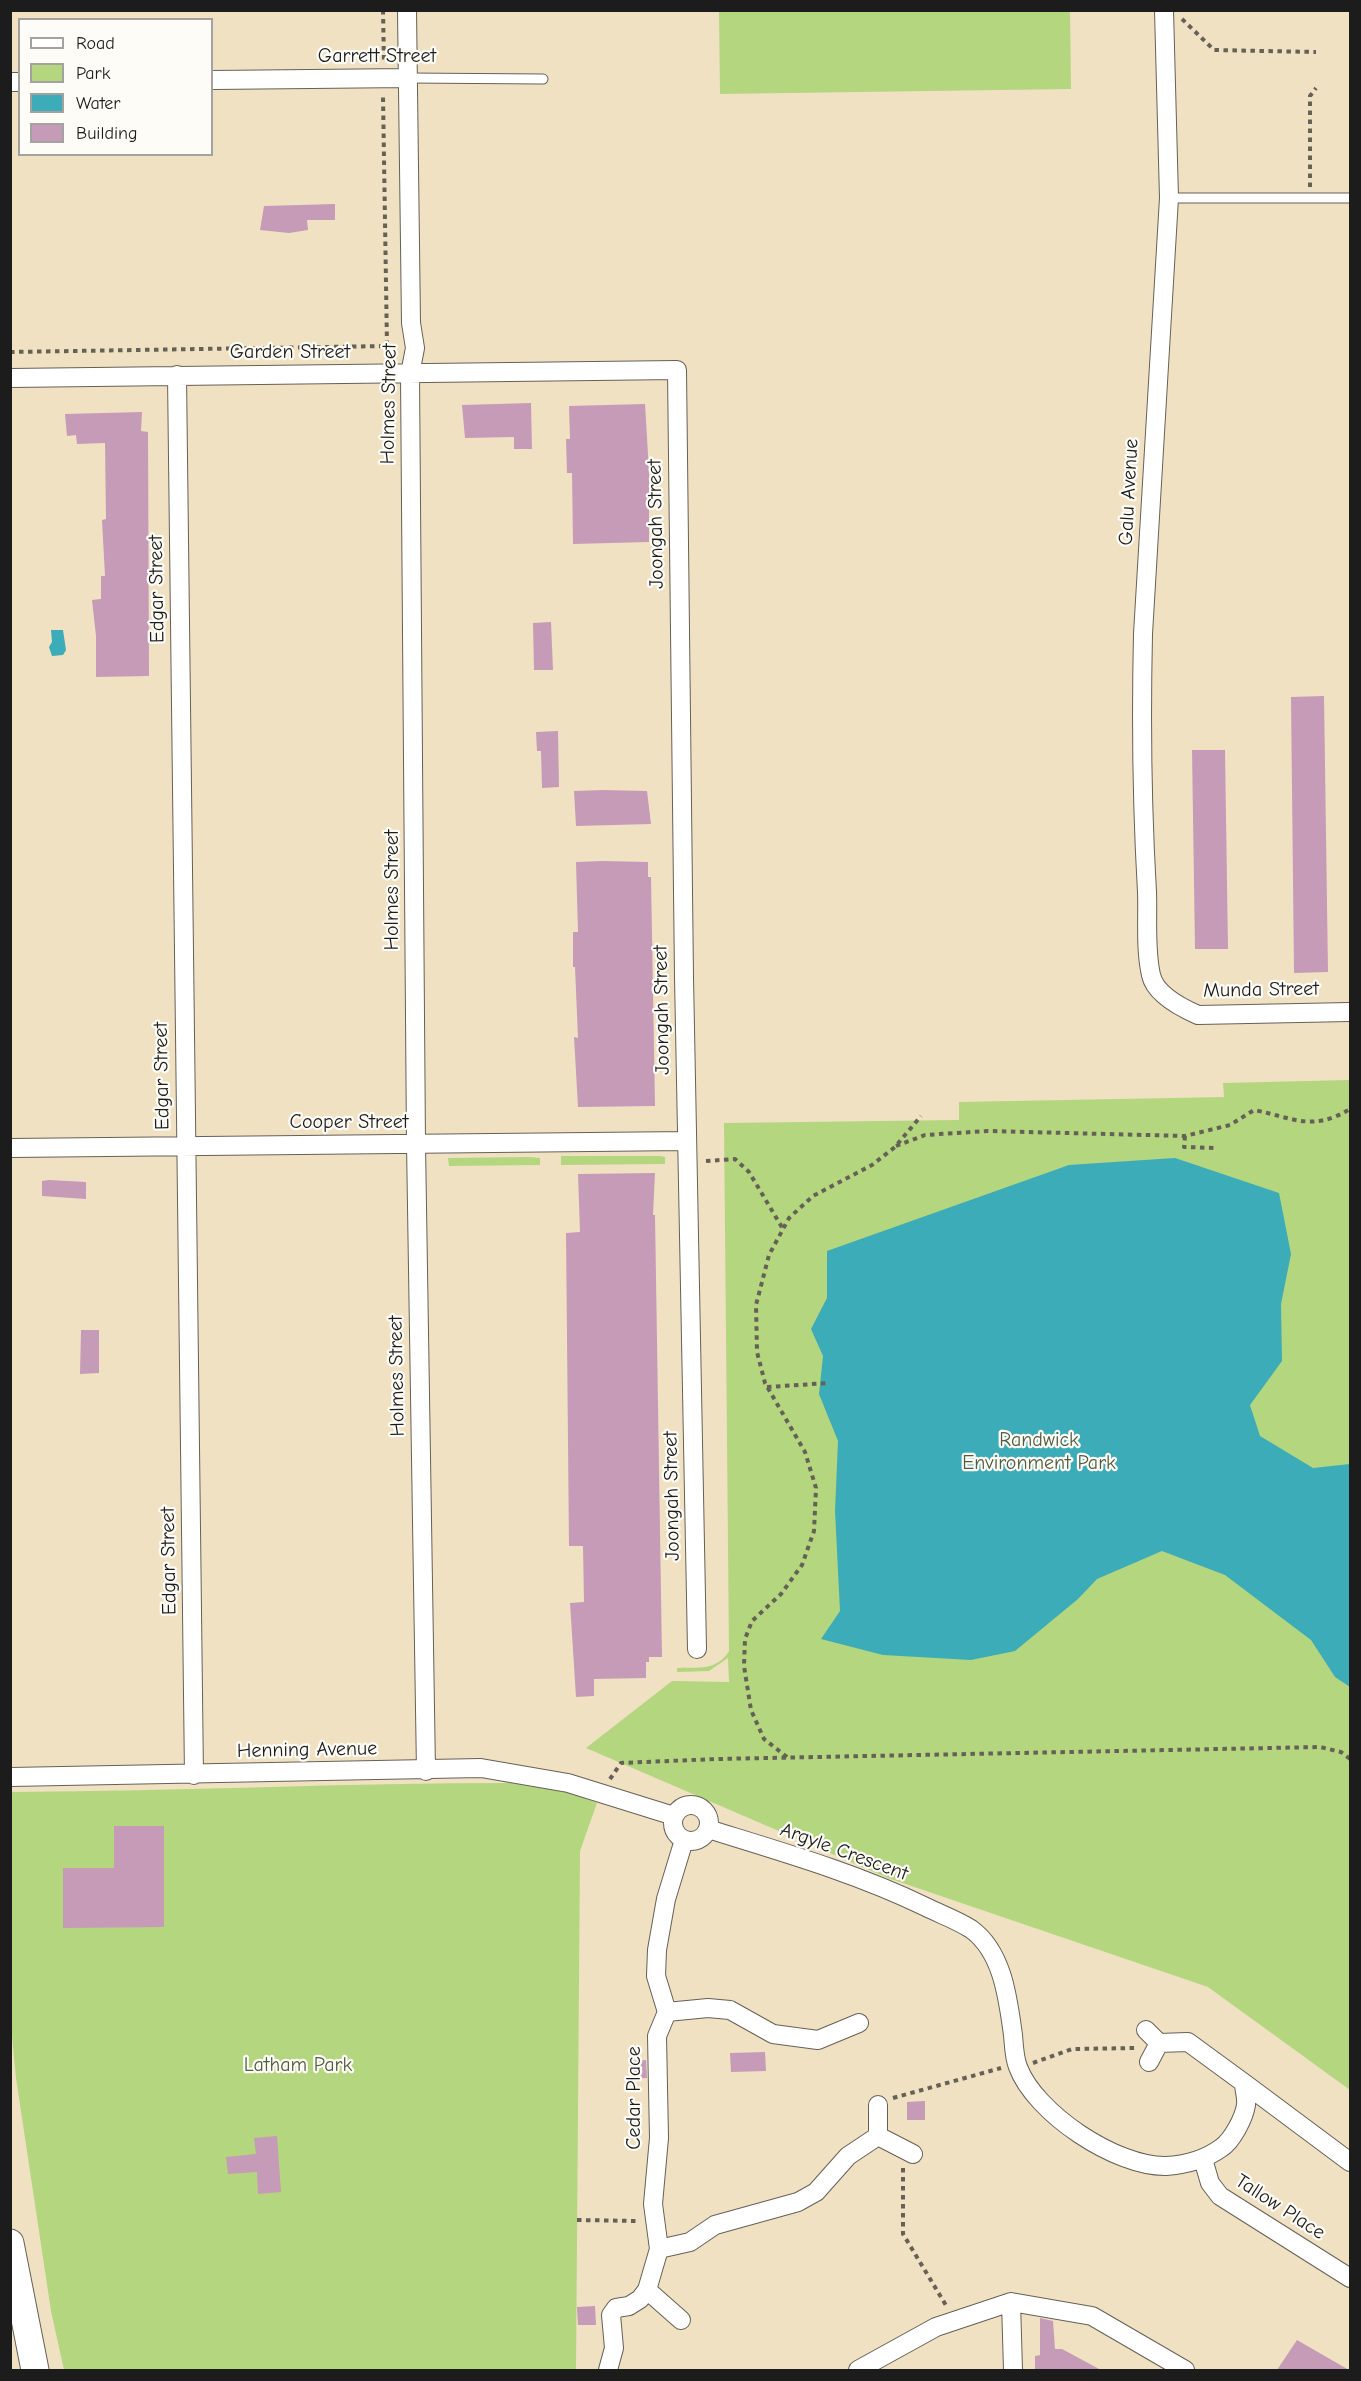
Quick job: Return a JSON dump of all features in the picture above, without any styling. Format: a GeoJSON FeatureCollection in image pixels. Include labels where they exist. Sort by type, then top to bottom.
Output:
{"type":"FeatureCollection","features":[{"type":"Feature","properties":{"kind":"street","name":"Holmes Street"},"geometry":{"type":"LineString","coordinates":[[407,10],[411,323],[415,348],[410,375],[416,1144],[426,1771]]}},
{"type":"Feature","properties":{"kind":"street","name":"Galu Avenue"},"geometry":{"type":"LineString","coordinates":[[1151,976],[1145,861],[1143,646],[1168,198],[1169,11]]}},
{"type":"Feature","properties":{"kind":"street","name":"Garrett Street"},"geometry":{"type":"LineString","coordinates":[[213,80],[408,78]]}},
{"type":"Feature","properties":{"kind":"street","name":"Garden Street"},"geometry":{"type":"LineString","coordinates":[[10,378],[677,370]]}},
{"type":"Feature","properties":{"kind":"street","name":"Joongah Street"},"geometry":{"type":"LineString","coordinates":[[677,370],[687,1141],[697,1649]]}},
{"type":"Feature","properties":{"kind":"street","name":"Edgar Street"},"geometry":{"type":"LineString","coordinates":[[177,375],[195,1775]]}},
{"type":"Feature","properties":{"kind":"street","name":"Munda Street"},"geometry":{"type":"LineString","coordinates":[[1151,976],[1166,996],[1184,1009],[1198,1015],[1350,1012]]}},
{"type":"Feature","properties":{"kind":"street","name":"Cooper Street"},"geometry":{"type":"LineString","coordinates":[[10,1148],[687,1141]]}},
{"type":"Feature","properties":{"kind":"street","name":"Henning Avenue"},"geometry":{"type":"LineString","coordinates":[[10,1777],[426,1771],[481,1768],[530,1774],[602,1792]]}},
{"type":"Feature","properties":{"kind":"street"},"geometry":{"type":"LineString","coordinates":[[602,1792],[674,1816]]}},
{"type":"Feature","properties":{"kind":"street"},"geometry":{"type":"LineString","coordinates":[[697,1806],[707,1816],[708,1829],[698,1840],[684,1840],[674,1830],[674,1816],[684,1807],[697,1806]]}},
{"type":"Feature","properties":{"kind":"street","name":"Argyle Crescent"},"geometry":{"type":"LineString","coordinates":[[708,1829],[874,1882],[969,1928],[983,1939],[996,1961],[1025,2064],[1030,2092],[1048,2110],[1088,2138],[1119,2154],[1149,2164],[1166,2166],[1203,2159],[1224,2146],[1236,2129],[1246,2106],[1244,2083]]}},
{"type":"Feature","properties":{"kind":"street"},"geometry":{"type":"LineString","coordinates":[[684,1840],[666,1899],[657,1950],[656,1976],[667,2012],[708,2008],[730,2010],[773,2034],[818,2040],[858,2023]]}},
{"type":"Feature","properties":{"kind":"street","name":"Cedar Place"},"geometry":{"type":"LineString","coordinates":[[647,2290],[659,2249],[654,2221],[655,2170],[659,2138],[657,2036],[667,2012]]}},
{"type":"Feature","properties":{"kind":"street"},"geometry":{"type":"LineString","coordinates":[[1153,2046],[1188,2042],[1350,2162]]}},
{"type":"Feature","properties":{"kind":"street"},"geometry":{"type":"LineString","coordinates":[[878,2105],[878,2136]]}},
{"type":"Feature","properties":{"kind":"street"},"geometry":{"type":"LineString","coordinates":[[878,2136],[908,2152]]}},
{"type":"Feature","properties":{"kind":"street"},"geometry":{"type":"LineString","coordinates":[[659,2249],[690,2242],[715,2225],[798,2202],[816,2192],[848,2156],[878,2136]]}},
{"type":"Feature","properties":{"kind":"street","name":"Tallow Place"},"geometry":{"type":"LineString","coordinates":[[1203,2159],[1210,2183],[1220,2196],[1350,2278]]}},
{"type":"Feature","properties":{"kind":"street"},"geometry":{"type":"LineString","coordinates":[[10,2243],[34,2370]]}},
{"type":"Feature","properties":{"kind":"street"},"geometry":{"type":"LineString","coordinates":[[608,2370],[614,2348],[611,2315],[616,2308],[629,2306],[640,2299],[647,2290],[681,2320]]}},
{"type":"Feature","properties":{"kind":"street"},"geometry":{"type":"LineString","coordinates":[[1011,2302],[1012,2370]]}},
{"type":"Feature","properties":{"kind":"street"},"geometry":{"type":"LineString","coordinates":[[858,2370],[936,2327],[1011,2302],[1092,2316],[1185,2370]]}},
{"type":"Feature","properties":{"kind":"lane","name":"Garrett Street"},"geometry":{"type":"LineString","coordinates":[[408,78],[543,79]]}},
{"type":"Feature","properties":{"kind":"lane"},"geometry":{"type":"LineString","coordinates":[[1168,198],[1350,198]]}},
{"type":"Feature","properties":{"kind":"path"},"geometry":{"type":"LineString","coordinates":[[10,352],[387,346],[383,10]]}},
{"type":"Feature","properties":{"kind":"path"},"geometry":{"type":"LineString","coordinates":[[1169,11],[1214,50],[1316,52]]}},
{"type":"Feature","properties":{"kind":"path"},"geometry":{"type":"LineString","coordinates":[[1311,198],[1310,96],[1316,88]]}},
{"type":"Feature","properties":{"kind":"path"},"geometry":{"type":"LineString","coordinates":[[788,1758],[765,1739],[751,1710],[744,1666],[745,1639],[752,1621],[781,1594],[802,1565],[814,1531],[816,1488],[804,1452],[767,1387],[757,1352],[756,1305],[769,1255],[789,1218],[813,1196],[848,1180],[895,1147],[925,1135],[988,1131],[1185,1136],[1230,1125],[1254,1110],[1305,1123],[1331,1121],[1350,1109]]}},
{"type":"Feature","properties":{"kind":"path"},"geometry":{"type":"LineString","coordinates":[[895,1147],[921,1116]]}},
{"type":"Feature","properties":{"kind":"path"},"geometry":{"type":"LineString","coordinates":[[1185,1136],[1184,1147],[1215,1148]]}},
{"type":"Feature","properties":{"kind":"path"},"geometry":{"type":"LineString","coordinates":[[689,1163],[720,1158],[735,1159],[749,1172],[783,1230]]}},
{"type":"Feature","properties":{"kind":"path"},"geometry":{"type":"LineString","coordinates":[[767,1387],[829,1383]]}},
{"type":"Feature","properties":{"kind":"path"},"geometry":{"type":"LineString","coordinates":[[602,1792],[621,1763],[1320,1747],[1341,1752],[1350,1760]]}},
{"type":"Feature","properties":{"kind":"path"},"geometry":{"type":"LineString","coordinates":[[878,2105],[884,2100],[1025,2064],[1072,2049],[1153,2046]]}},
{"type":"Feature","properties":{"kind":"path"},"geometry":{"type":"LineString","coordinates":[[908,2152],[903,2234],[955,2320]]}},
{"type":"Feature","properties":{"kind":"path"},"geometry":{"type":"LineString","coordinates":[[577,2220],[654,2221]]}},
{"type":"Feature","properties":{"kind":"green space"},"geometry":{"type":"Polygon","coordinates":[[[719,11],[1070,11],[1071,89],[720,94],[719,11]]]}},
{"type":"Feature","properties":{"kind":"green space","name":"Randwick Environment Park"},"geometry":{"type":"Polygon","coordinates":[[[1350,1080],[1350,2090],[1208,1987],[888,1878],[586,1748],[672,1681],[729,1682],[728,1658],[709,1671],[677,1672],[677,1668],[713,1665],[729,1651],[724,1123],[959,1120],[959,1102],[1224,1097],[1223,1083],[1350,1080]]]}},
{"type":"Feature","properties":{"kind":"green space"},"geometry":{"type":"Polygon","coordinates":[[[561,1156],[660,1156],[665,1157],[665,1164],[561,1165],[561,1156]]]}},
{"type":"Feature","properties":{"kind":"green space"},"geometry":{"type":"Polygon","coordinates":[[[448,1158],[540,1158],[540,1165],[449,1166],[448,1158]]]}},
{"type":"Feature","properties":{"kind":"green space","name":"Latham Park"},"geometry":{"type":"Polygon","coordinates":[[[512,1783],[571,1793],[597,1803],[580,1851],[576,2370],[64,2370],[51,2311],[16,2078],[11,2026],[10,1794],[13,1792],[512,1783]]]}},
{"type":"Feature","properties":{"kind":"water"},"geometry":{"type":"Polygon","coordinates":[[[51,630],[63,630],[66,650],[63,655],[52,656],[49,647],[52,642],[51,630]]]}},
{"type":"Feature","properties":{"kind":"water"},"geometry":{"type":"Polygon","coordinates":[[[1175,1158],[1279,1193],[1291,1254],[1281,1304],[1282,1361],[1250,1405],[1260,1436],[1313,1468],[1350,1464],[1350,1687],[1335,1677],[1311,1640],[1225,1575],[1162,1551],[1097,1579],[1078,1599],[1015,1651],[971,1660],[883,1655],[821,1639],[840,1611],[835,1511],[838,1441],[819,1394],[823,1356],[811,1329],[827,1298],[827,1251],[1069,1165],[1175,1158]]]}},
{"type":"Feature","properties":{"kind":"building"},"geometry":{"type":"Polygon","coordinates":[[[335,204],[335,220],[307,220],[308,230],[289,233],[260,230],[264,206],[335,204]]]}},
{"type":"Feature","properties":{"kind":"building"},"geometry":{"type":"Polygon","coordinates":[[[531,403],[532,449],[514,449],[514,437],[465,438],[462,405],[531,403]]]}},
{"type":"Feature","properties":{"kind":"building"},"geometry":{"type":"Polygon","coordinates":[[[645,404],[649,471],[649,542],[573,544],[572,473],[567,473],[566,439],[570,439],[569,406],[645,404]]]}},
{"type":"Feature","properties":{"kind":"building"},"geometry":{"type":"Polygon","coordinates":[[[142,412],[141,431],[148,432],[149,676],[96,677],[96,636],[92,600],[101,599],[101,576],[105,576],[102,520],[106,519],[105,443],[77,444],[76,435],[67,436],[65,414],[142,412]]]}},
{"type":"Feature","properties":{"kind":"building"},"geometry":{"type":"Polygon","coordinates":[[[551,622],[553,670],[534,670],[533,623],[551,622]]]}},
{"type":"Feature","properties":{"kind":"building"},"geometry":{"type":"Polygon","coordinates":[[[1324,696],[1328,972],[1294,973],[1291,697],[1324,696]]]}},
{"type":"Feature","properties":{"kind":"building"},"geometry":{"type":"Polygon","coordinates":[[[558,731],[559,787],[542,788],[541,751],[537,751],[536,732],[558,731]]]}},
{"type":"Feature","properties":{"kind":"building"},"geometry":{"type":"Polygon","coordinates":[[[1192,750],[1225,750],[1228,949],[1195,949],[1192,750]]]}},
{"type":"Feature","properties":{"kind":"building"},"geometry":{"type":"Polygon","coordinates":[[[574,791],[647,791],[651,824],[576,826],[574,791]]]}},
{"type":"Feature","properties":{"kind":"building"},"geometry":{"type":"Polygon","coordinates":[[[576,862],[648,862],[648,877],[651,877],[655,1106],[578,1107],[574,1037],[578,1038],[575,967],[573,967],[573,932],[578,932],[576,862]]]}},
{"type":"Feature","properties":{"kind":"building"},"geometry":{"type":"Polygon","coordinates":[[[655,1173],[653,1215],[655,1215],[662,1657],[649,1657],[649,1662],[646,1662],[646,1678],[594,1679],[594,1696],[576,1697],[570,1603],[584,1602],[583,1546],[569,1546],[566,1233],[580,1232],[578,1174],[655,1173]]]}},
{"type":"Feature","properties":{"kind":"building"},"geometry":{"type":"Polygon","coordinates":[[[42,1181],[86,1182],[86,1199],[42,1196],[42,1181]]]}},
{"type":"Feature","properties":{"kind":"building"},"geometry":{"type":"Polygon","coordinates":[[[81,1330],[99,1330],[99,1373],[80,1374],[81,1330]]]}},
{"type":"Feature","properties":{"kind":"building"},"geometry":{"type":"Polygon","coordinates":[[[114,1826],[164,1826],[164,1927],[63,1928],[63,1868],[114,1868],[114,1826]]]}},
{"type":"Feature","properties":{"kind":"building"},"geometry":{"type":"Polygon","coordinates":[[[765,2052],[766,2071],[731,2072],[730,2053],[765,2052]]]}},
{"type":"Feature","properties":{"kind":"building"},"geometry":{"type":"Polygon","coordinates":[[[646,2060],[647,2078],[631,2079],[630,2061],[646,2060]]]}},
{"type":"Feature","properties":{"kind":"building"},"geometry":{"type":"Polygon","coordinates":[[[925,2101],[925,2120],[907,2120],[907,2102],[925,2101]]]}},
{"type":"Feature","properties":{"kind":"building"},"geometry":{"type":"Polygon","coordinates":[[[277,2136],[281,2192],[258,2194],[257,2172],[228,2174],[226,2157],[256,2154],[254,2138],[277,2136]]]}},
{"type":"Feature","properties":{"kind":"building"},"geometry":{"type":"Polygon","coordinates":[[[595,2306],[596,2325],[578,2325],[577,2307],[595,2306]]]}},
{"type":"Feature","properties":{"kind":"building"},"geometry":{"type":"Polygon","coordinates":[[[1040,2318],[1053,2321],[1055,2349],[1062,2349],[1101,2370],[1035,2370],[1035,2356],[1040,2355],[1040,2318]]]}},
{"type":"Feature","properties":{"kind":"building"},"geometry":{"type":"Polygon","coordinates":[[[1297,2340],[1349,2370],[1277,2370],[1297,2340]]]}}]}
